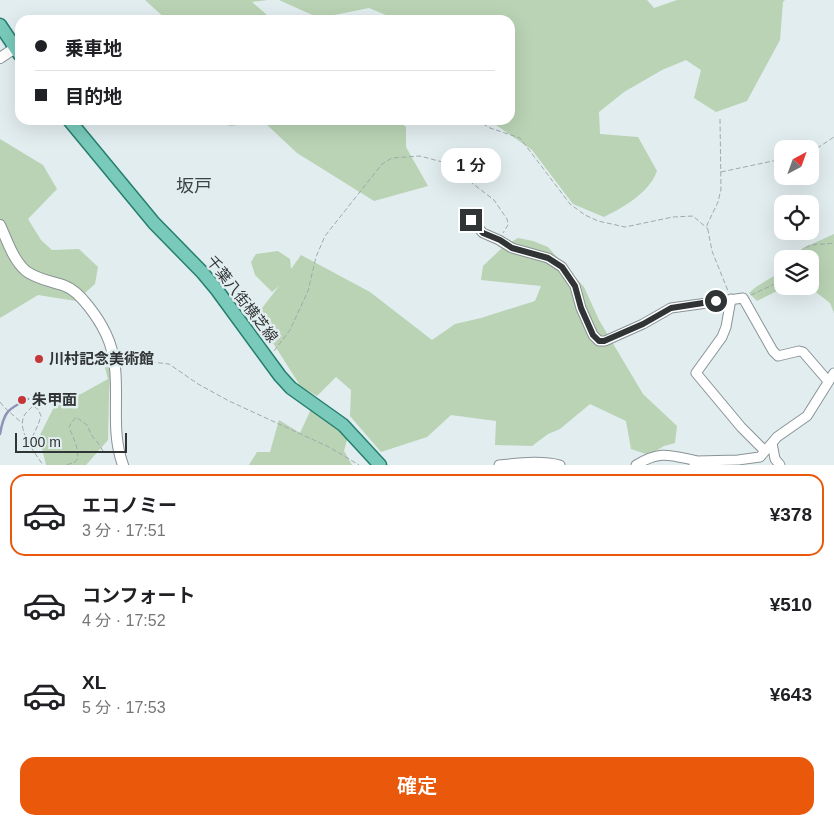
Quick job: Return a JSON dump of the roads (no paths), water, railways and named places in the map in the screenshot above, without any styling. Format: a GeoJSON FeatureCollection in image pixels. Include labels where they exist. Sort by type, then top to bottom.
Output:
{"type":"FeatureCollection","features":[{"type":"Feature","properties":{"kind":"main road"},"geometry":{"type":"LineString","coordinates":[[0,25],[15,47]]}},
{"type":"Feature","properties":{"kind":"main road","name":"千葉八街横芝線"},"geometry":{"type":"LineString","coordinates":[[73,125],[154,223],[217,290],[280,376],[291,388],[343,425],[380,465]]}},
{"type":"Feature","properties":{"kind":"street"},"geometry":{"type":"LineString","coordinates":[[0,58],[15,52]]}},
{"type":"Feature","properties":{"kind":"street"},"geometry":{"type":"LineString","coordinates":[[471,220],[483,233],[500,240],[512,248],[548,258],[562,267],[575,286],[581,308],[593,335],[599,341],[604,341],[643,324],[671,308],[743,298],[773,351],[778,356],[803,352],[828,381]]}},
{"type":"Feature","properties":{"kind":"street"},"geometry":{"type":"LineString","coordinates":[[0,225],[18,262],[26,271],[36,277],[66,286],[79,294],[106,333],[112,350],[117,378],[116,441],[123,465]]}},
{"type":"Feature","properties":{"kind":"street"},"geometry":{"type":"LineString","coordinates":[[731,299],[726,327],[722,336],[696,373],[741,427],[765,451]]}},
{"type":"Feature","properties":{"kind":"street"},"geometry":{"type":"LineString","coordinates":[[636,465],[657,455],[668,455],[695,463],[738,460],[760,456],[777,437],[807,416],[834,372]]}},
{"type":"Feature","properties":{"kind":"street"},"geometry":{"type":"LineString","coordinates":[[772,443],[775,459],[780,465]]}},
{"type":"Feature","properties":{"kind":"street"},"geometry":{"type":"LineString","coordinates":[[500,465],[537,462],[560,465]]}},
{"type":"Feature","properties":{"kind":"waterway"},"geometry":{"type":"LineString","coordinates":[[0,434],[5,415],[11,408],[28,399]]}},
{"type":"Feature","properties":{"kind":"place","name":"川村記念美術館"},"geometry":{"type":"Point","coordinates":[39,359]}},
{"type":"Feature","properties":{"kind":"place","name":"朱甲面"},"geometry":{"type":"Point","coordinates":[22,400]}},
{"type":"Feature","properties":{"kind":"district","name":"坂戸"},"geometry":{"type":"Point","coordinates":[194,186]}}]}
